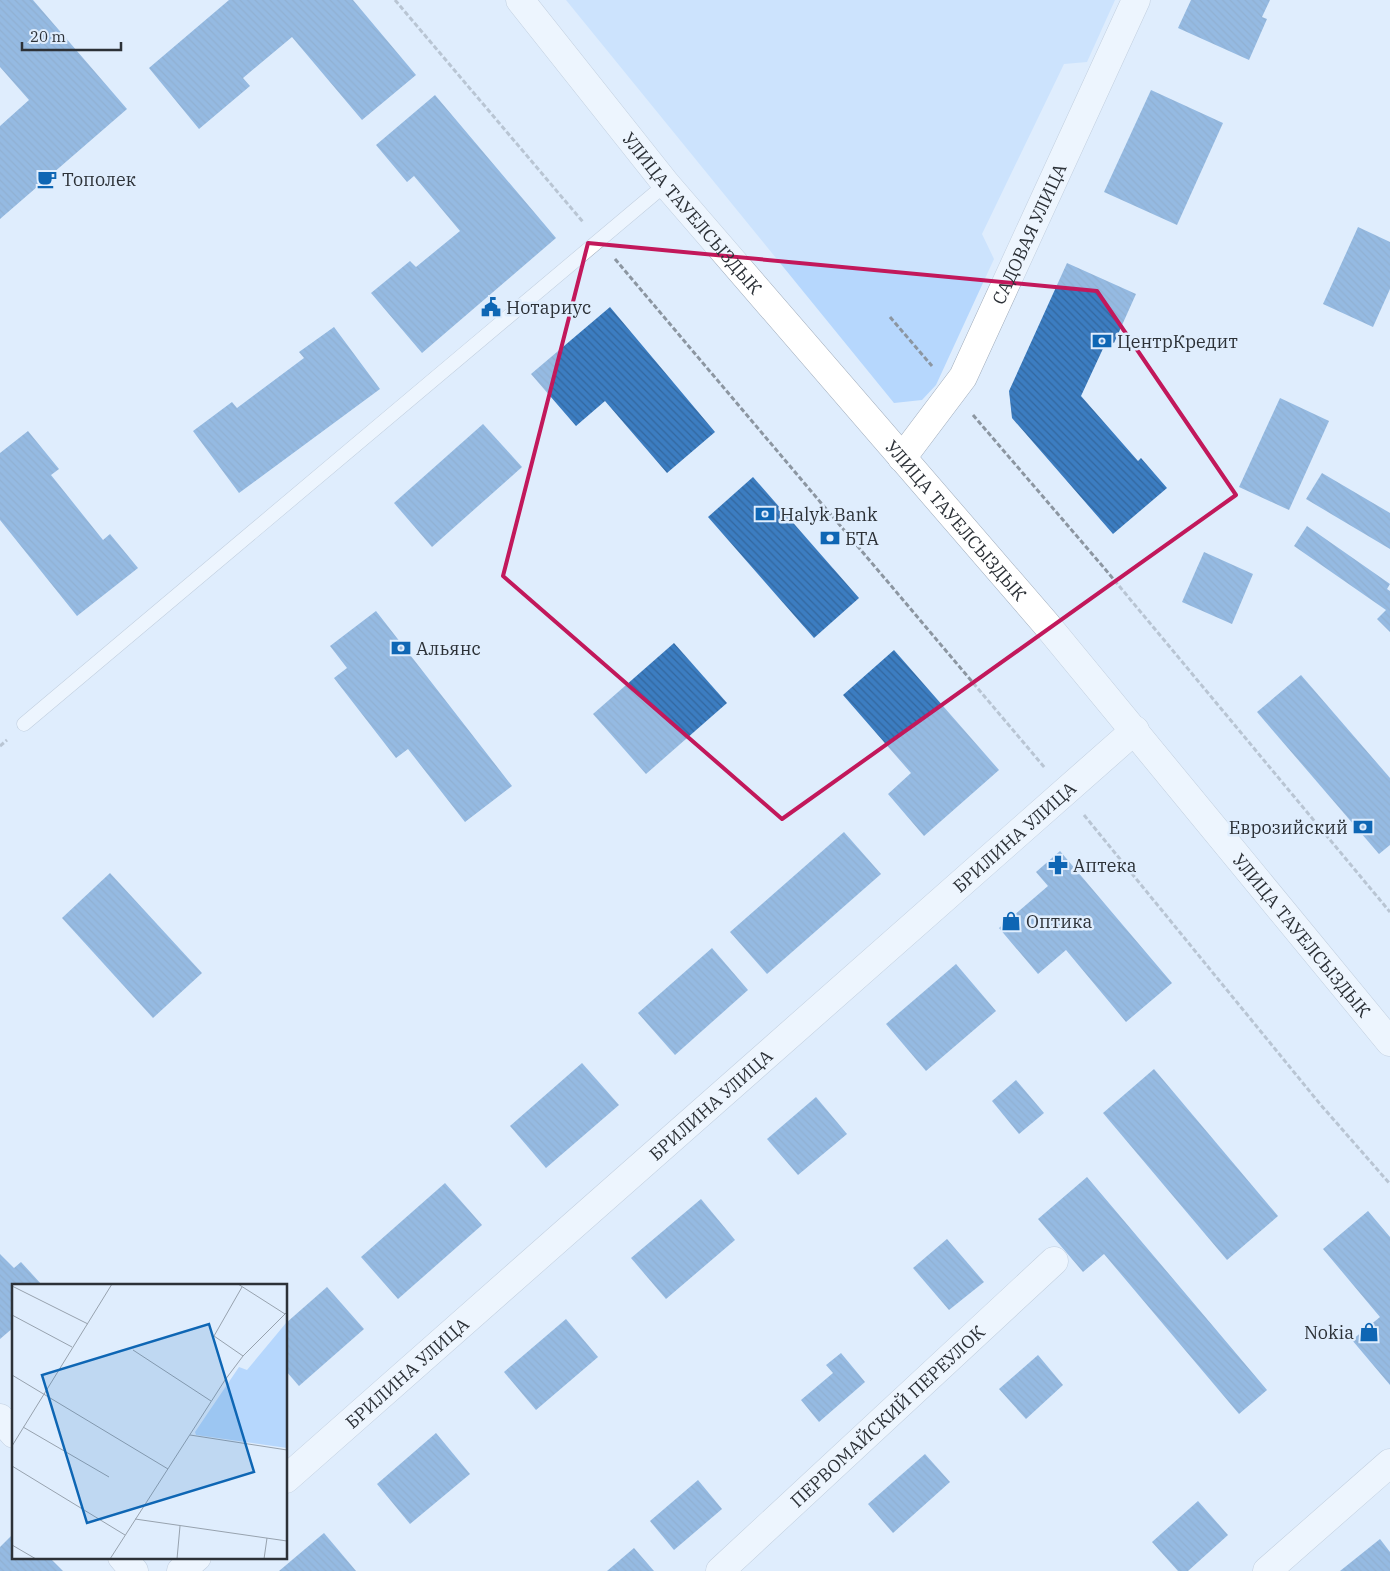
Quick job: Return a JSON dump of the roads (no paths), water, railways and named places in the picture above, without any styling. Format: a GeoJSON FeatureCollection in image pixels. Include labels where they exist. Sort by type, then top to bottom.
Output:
{"type":"FeatureCollection","features":[{"type":"Feature","properties":{"kind":"street","name":"УЛИЦА ТАУЕЛСЫЗДЫК"},"geometry":{"type":"LineString","coordinates":[[520,0],[666,184],[1135,730],[1390,1042]]}},
{"type":"Feature","properties":{"kind":"street","name":"САДОВАЯ УЛИЦА"},"geometry":{"type":"LineString","coordinates":[[902,458],[963,378],[1136,0]]}},
{"type":"Feature","properties":{"kind":"street","name":"БРИЛИНА УЛИЦА"},"geometry":{"type":"LineString","coordinates":[[288,1477],[1135,730]]}},
{"type":"Feature","properties":{"kind":"street","name":"ПЕРВОМАЙСКИЙ ПЕРЕУЛОК"},"geometry":{"type":"LineString","coordinates":[[720,1571],[1054,1261]]}},
{"type":"Feature","properties":{"kind":"street"},"geometry":{"type":"LineString","coordinates":[[0,1418],[12,1432]]}},
{"type":"Feature","properties":{"kind":"street"},"geometry":{"type":"LineString","coordinates":[[1267,1571],[1390,1463]]}},
{"type":"Feature","properties":{"kind":"street"},"geometry":{"type":"LineString","coordinates":[[123,1558],[134,1571]]}},
{"type":"Feature","properties":{"kind":"street"},"geometry":{"type":"LineString","coordinates":[[182,1571],[196,1558]]}},
{"type":"Feature","properties":{"kind":"lane"},"geometry":{"type":"LineString","coordinates":[[24,724],[601,242],[666,184]]}},
{"type":"Feature","properties":{"kind":"place","name":"Тополек"},"geometry":{"type":"Point","coordinates":[47,179]}},
{"type":"Feature","properties":{"kind":"place","name":"Нотариус"},"geometry":{"type":"Point","coordinates":[491,307]}},
{"type":"Feature","properties":{"kind":"place","name":"ЦентрКредит"},"geometry":{"type":"Point","coordinates":[1102,341]}},
{"type":"Feature","properties":{"kind":"place","name":"Halyk Bank"},"geometry":{"type":"Point","coordinates":[765,514]}},
{"type":"Feature","properties":{"kind":"place","name":"БТА"},"geometry":{"type":"Point","coordinates":[830,538]}},
{"type":"Feature","properties":{"kind":"place","name":"Альянс"},"geometry":{"type":"Point","coordinates":[401,648]}},
{"type":"Feature","properties":{"kind":"place","name":"Еврозийский"},"geometry":{"type":"Point","coordinates":[1363,827]}},
{"type":"Feature","properties":{"kind":"place","name":"Аптека"},"geometry":{"type":"Point","coordinates":[1058,865]}},
{"type":"Feature","properties":{"kind":"place","name":"Оптика"},"geometry":{"type":"Point","coordinates":[1011,921]}},
{"type":"Feature","properties":{"kind":"place","name":"Nokia"},"geometry":{"type":"Point","coordinates":[1369,1332]}}]}
